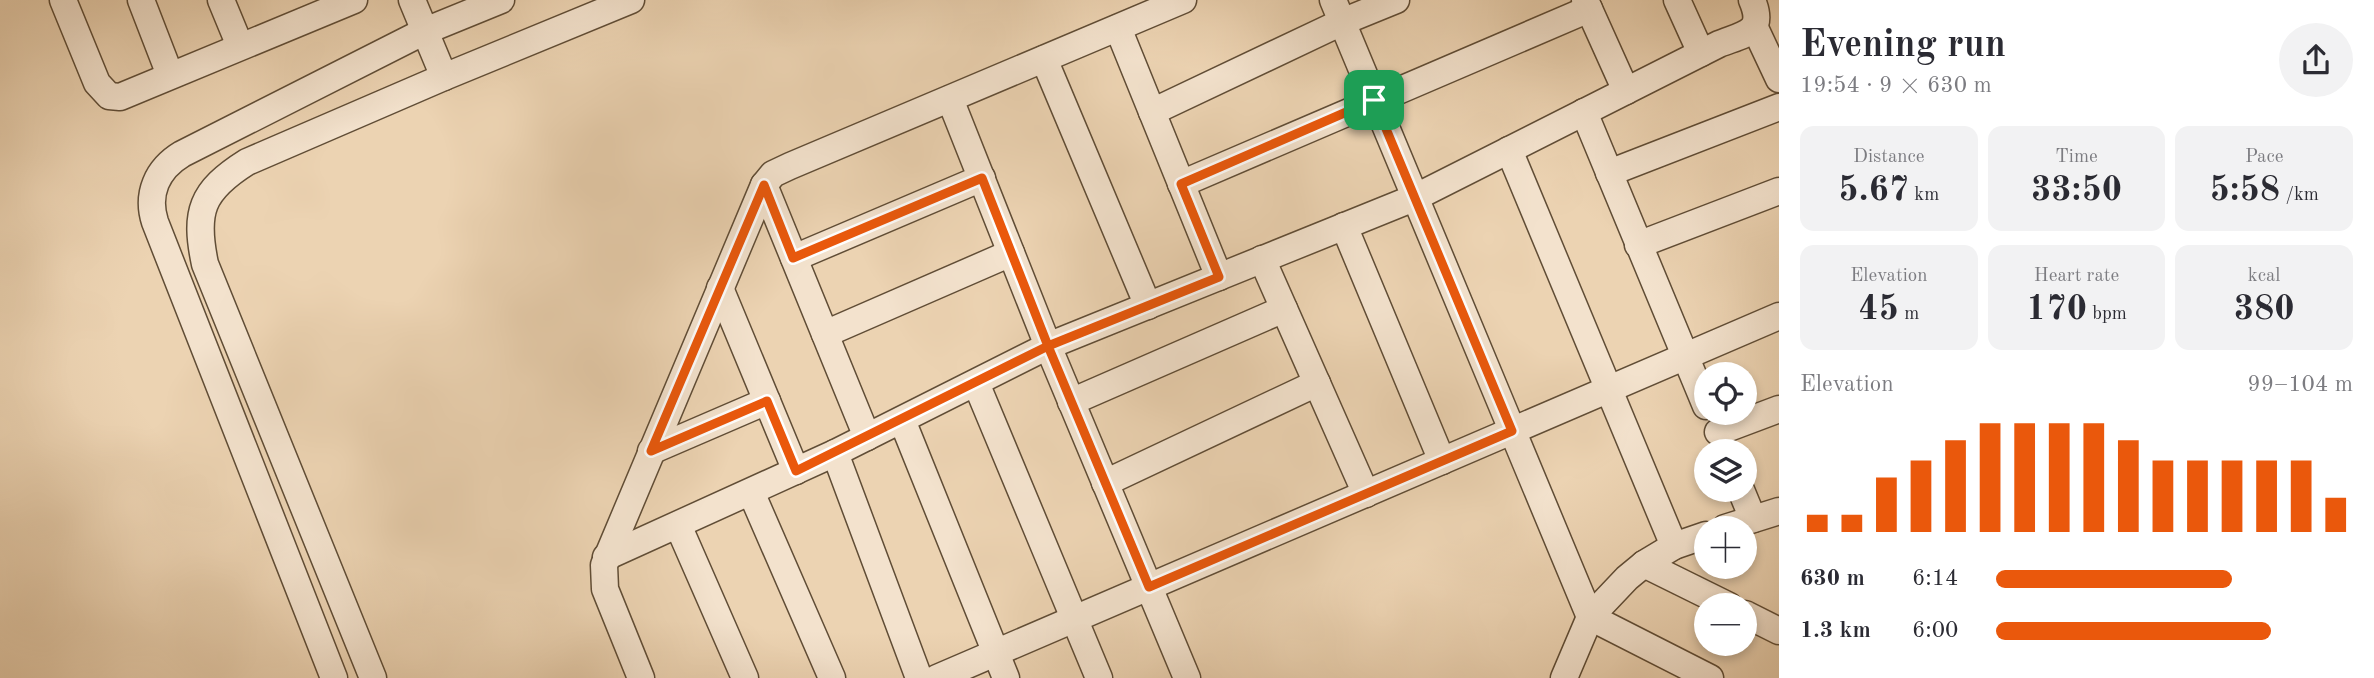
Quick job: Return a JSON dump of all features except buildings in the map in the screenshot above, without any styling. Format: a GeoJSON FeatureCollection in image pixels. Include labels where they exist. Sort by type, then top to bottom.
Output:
{"type":"FeatureCollection","features":[{"type":"Feature","properties":{"kind":"street"},"geometry":{"type":"LineString","coordinates":[[63,0],[97,83],[109,96],[128,94],[240,47],[297,11],[354,0]]}},
{"type":"Feature","properties":{"kind":"street"},"geometry":{"type":"LineString","coordinates":[[141,0],[170,75]]}},
{"type":"Feature","properties":{"kind":"street"},"geometry":{"type":"LineString","coordinates":[[221,0],[240,47]]}},
{"type":"Feature","properties":{"kind":"street"},"geometry":{"type":"LineString","coordinates":[[412,0],[444,77]]}},
{"type":"Feature","properties":{"kind":"street"},"geometry":{"type":"LineString","coordinates":[[334,678],[155,222],[151,200],[155,182],[171,160],[425,31],[463,7],[501,0]]}},
{"type":"Feature","properties":{"kind":"street"},"geometry":{"type":"LineString","coordinates":[[373,678],[205,264],[199,224],[201,213],[213,191],[247,162],[631,0]]}},
{"type":"Feature","properties":{"kind":"street"},"geometry":{"type":"LineString","coordinates":[[641,678],[605,589],[604,565],[764,185],[774,174],[790,166],[1183,0]]}},
{"type":"Feature","properties":{"kind":"street"},"geometry":{"type":"LineString","coordinates":[[1152,112],[1337,11],[1396,0]]}},
{"type":"Feature","properties":{"kind":"street"},"geometry":{"type":"LineString","coordinates":[[1677,0],[1701,54]]}},
{"type":"Feature","properties":{"kind":"street"},"geometry":{"type":"LineString","coordinates":[[1752,0],[1758,16],[1755,28],[1779,79]]}},
{"type":"Feature","properties":{"kind":"street"},"geometry":{"type":"LineString","coordinates":[[1181,184],[1587,5],[1626,91]]}},
{"type":"Feature","properties":{"kind":"street"},"geometry":{"type":"LineString","coordinates":[[1337,11],[1590,617],[1710,678]]}},
{"type":"Feature","properties":{"kind":"street"},"geometry":{"type":"LineString","coordinates":[[1118,28],[1219,277]]}},
{"type":"Feature","properties":{"kind":"street"},"geometry":{"type":"LineString","coordinates":[[606,557],[835,453],[1048,346],[1414,198],[1755,28]]}},
{"type":"Feature","properties":{"kind":"street"},"geometry":{"type":"LineString","coordinates":[[1044,59],[1148,306]]}},
{"type":"Feature","properties":{"kind":"street"},"geometry":{"type":"LineString","coordinates":[[950,99],[1048,346],[1187,678]]}},
{"type":"Feature","properties":{"kind":"street"},"geometry":{"type":"LineString","coordinates":[[1609,173],[1779,107]]}},
{"type":"Feature","properties":{"kind":"street"},"geometry":{"type":"LineString","coordinates":[[1584,112],[1694,379]]}},
{"type":"Feature","properties":{"kind":"street"},"geometry":{"type":"LineString","coordinates":[[1509,150],[1674,546]]}},
{"type":"Feature","properties":{"kind":"street"},"geometry":{"type":"LineString","coordinates":[[793,258],[982,178]]}},
{"type":"Feature","properties":{"kind":"street"},"geometry":{"type":"LineString","coordinates":[[764,185],[867,437]]}},
{"type":"Feature","properties":{"kind":"street"},"geometry":{"type":"LineString","coordinates":[[1638,245],[1779,191]]}},
{"type":"Feature","properties":{"kind":"street"},"geometry":{"type":"LineString","coordinates":[[1344,226],[1442,461]]}},
{"type":"Feature","properties":{"kind":"street"},"geometry":{"type":"LineString","coordinates":[[825,334],[1011,253]]}},
{"type":"Feature","properties":{"kind":"street"},"geometry":{"type":"LineString","coordinates":[[1262,260],[1366,494]]}},
{"type":"Feature","properties":{"kind":"street"},"geometry":{"type":"LineString","coordinates":[[720,288],[796,471]]}},
{"type":"Feature","properties":{"kind":"street"},"geometry":{"type":"LineString","coordinates":[[1071,402],[1284,309]]}},
{"type":"Feature","properties":{"kind":"street"},"geometry":{"type":"LineString","coordinates":[[937,678],[1779,316]]}},
{"type":"Feature","properties":{"kind":"street"},"geometry":{"type":"LineString","coordinates":[[976,383],[1099,678]]}},
{"type":"Feature","properties":{"kind":"street"},"geometry":{"type":"LineString","coordinates":[[1105,483],[1317,383]]}},
{"type":"Feature","properties":{"kind":"street"},"geometry":{"type":"LineString","coordinates":[[651,451],[767,401]]}},
{"type":"Feature","properties":{"kind":"street"},"geometry":{"type":"LineString","coordinates":[[1718,432],[1779,409]]}},
{"type":"Feature","properties":{"kind":"street"},"geometry":{"type":"LineString","coordinates":[[902,420],[1006,678]]}},
{"type":"Feature","properties":{"kind":"street"},"geometry":{"type":"LineString","coordinates":[[835,453],[919,678]]}},
{"type":"Feature","properties":{"kind":"street"},"geometry":{"type":"LineString","coordinates":[[751,492],[832,678]]}},
{"type":"Feature","properties":{"kind":"street"},"geometry":{"type":"LineString","coordinates":[[1757,518],[1779,511]]}},
{"type":"Feature","properties":{"kind":"street"},"geometry":{"type":"LineString","coordinates":[[678,525],[745,678]]}},
{"type":"Feature","properties":{"kind":"street"},"geometry":{"type":"LineString","coordinates":[[1564,678],[1590,617],[1644,564],[1674,546],[1694,539]]}},
{"type":"Feature","properties":{"kind":"street"},"geometry":{"type":"LineString","coordinates":[[1644,564],[1703,593]]}},
{"type":"Feature","properties":{"kind":"street"},"geometry":{"type":"LineString","coordinates":[[1757,620],[1779,631]]}},
{"type":"Feature","properties":{"kind":"route"},"geometry":{"type":"LineString","coordinates":[[1374,100],[1181,184],[1219,277],[1048,346],[796,471],[767,401],[651,451],[764,185],[793,258],[982,178],[1048,346],[1149,587],[1512,431],[1374,100]]}}]}
